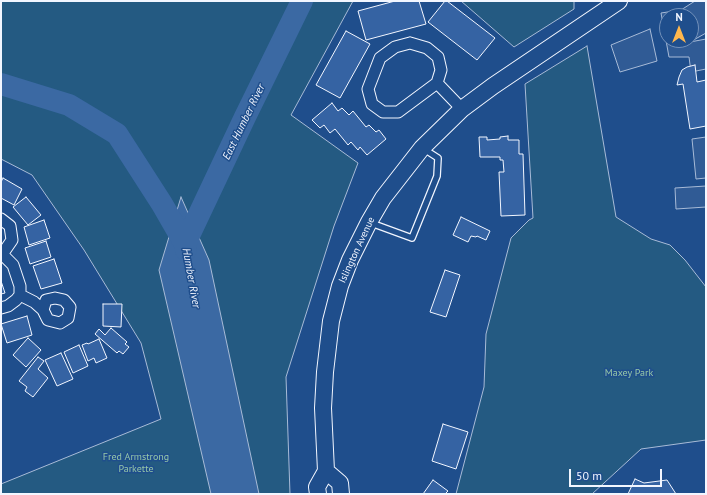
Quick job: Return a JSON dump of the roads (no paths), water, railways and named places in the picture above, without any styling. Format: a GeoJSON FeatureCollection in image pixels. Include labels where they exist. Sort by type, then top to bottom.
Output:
{"type":"FeatureCollection","features":[{"type":"Feature","properties":{"kind":"main road","name":"Islington Avenue"},"geometry":{"type":"LineString","coordinates":[[318,494],[317,487],[326,471],[323,408],[325,372],[331,321],[340,286],[350,260],[383,198],[422,148],[462,109],[493,86],[619,1]]}},
{"type":"Feature","properties":{"kind":"main road"},"geometry":{"type":"LineString","coordinates":[[326,471],[340,483],[341,494]]}},
{"type":"Feature","properties":{"kind":"street"},"geometry":{"type":"LineString","coordinates":[[410,43],[426,48],[438,57],[441,70],[437,83],[398,112],[383,112],[372,104],[368,89],[380,58],[395,47],[410,43]]}},
{"type":"Feature","properties":{"kind":"street"},"geometry":{"type":"LineString","coordinates":[[437,83],[462,109]]}},
{"type":"Feature","properties":{"kind":"street"},"geometry":{"type":"LineString","coordinates":[[1,219],[10,226],[12,240],[2,253],[13,265],[18,278],[20,295],[12,303],[1,308]]}},
{"type":"Feature","properties":{"kind":"street"},"geometry":{"type":"LineString","coordinates":[[20,295],[34,302],[43,310]]}},
{"type":"Feature","properties":{"kind":"lane"},"geometry":{"type":"LineString","coordinates":[[369,222],[412,238],[437,176],[438,158],[422,148]]}},
{"type":"Feature","properties":{"kind":"water"},"geometry":{"type":"Polygon","coordinates":[[[181,197],[209,260],[259,494],[211,494],[159,270],[181,197]]]}},
{"type":"Feature","properties":{"kind":"waterway","name":"East Humber River"},"geometry":{"type":"LineString","coordinates":[[185,244],[302,1]]}},
{"type":"Feature","properties":{"kind":"waterway","name":"Humber River"},"geometry":{"type":"LineString","coordinates":[[1,84],[69,105],[117,134],[162,204],[185,244],[186,250]]}},
{"type":"Feature","properties":{"kind":"park label","name":"Maxey Park"},"geometry":{"type":"Point","coordinates":[629,373]}},
{"type":"Feature","properties":{"kind":"park label","name":"Fred Armstrong Parkette"},"geometry":{"type":"Point","coordinates":[136,462]}}]}
